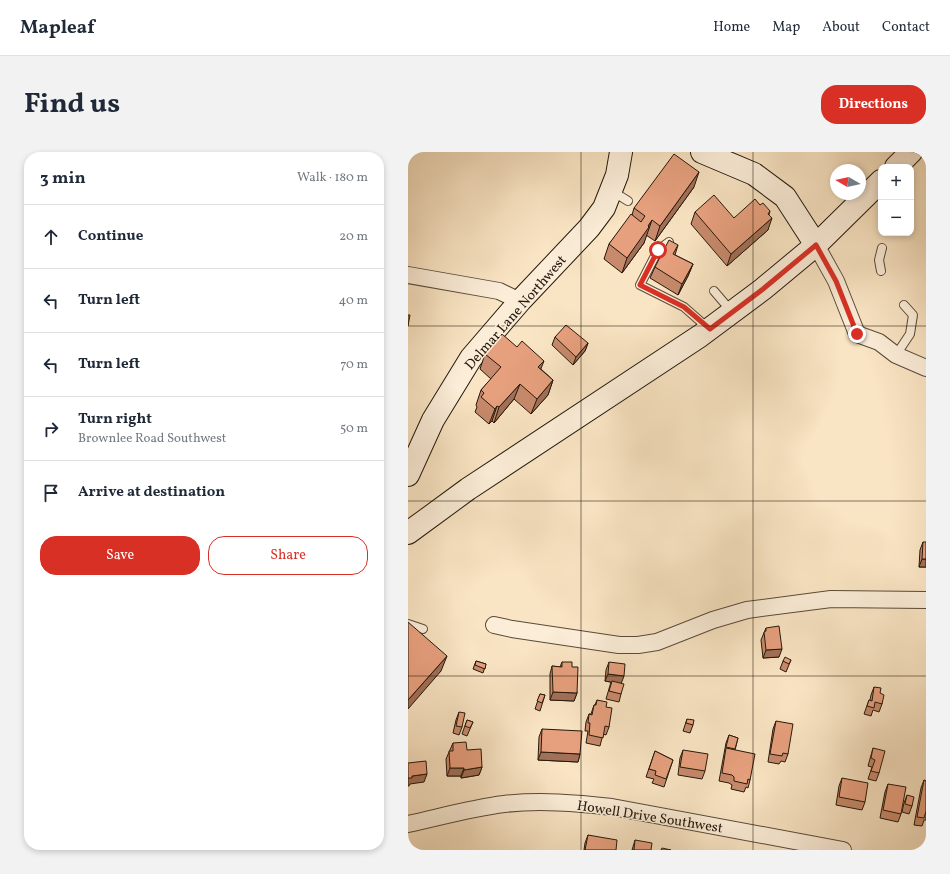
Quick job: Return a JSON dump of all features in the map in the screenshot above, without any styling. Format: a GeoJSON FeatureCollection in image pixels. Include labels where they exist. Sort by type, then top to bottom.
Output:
{"type":"FeatureCollection","features":[{"type":"Feature","properties":{"kind":"main road","name":"Delmar Lane Northwest"},"geometry":{"type":"LineString","coordinates":[[408,475],[433,420],[471,358],[520,301],[589,228],[604,208],[619,196],[617,175],[621,152]]}},
{"type":"Feature","properties":{"kind":"main road"},"geometry":{"type":"LineString","coordinates":[[702,152],[754,174],[785,197],[816,245]]}},
{"type":"Feature","properties":{"kind":"main road"},"geometry":{"type":"LineString","coordinates":[[899,164],[911,152]]}},
{"type":"Feature","properties":{"kind":"main road"},"geometry":{"type":"LineString","coordinates":[[408,533],[468,489],[710,329],[763,289],[816,245],[878,184]]}},
{"type":"Feature","properties":{"kind":"street"},"geometry":{"type":"LineString","coordinates":[[816,245],[836,281],[857,334],[879,342],[896,355],[926,368]]}},
{"type":"Feature","properties":{"kind":"street"},"geometry":{"type":"LineString","coordinates":[[408,275],[499,291],[520,301]]}},
{"type":"Feature","properties":{"kind":"street"},"geometry":{"type":"LineString","coordinates":[[494,625],[619,645],[638,645],[657,642],[713,620],[747,610],[831,599],[926,600]]}},
{"type":"Feature","properties":{"kind":"street","name":"Howell Drive Southwest"},"geometry":{"type":"LineString","coordinates":[[408,824],[505,804],[539,802],[575,803],[612,807],[843,850]]}},
{"type":"Feature","properties":{"kind":"lane"},"geometry":{"type":"LineString","coordinates":[[669,242],[658,250],[640,285],[684,307],[710,329]]}},
{"type":"Feature","properties":{"kind":"lane"},"geometry":{"type":"LineString","coordinates":[[881,271],[879,260],[882,248]]}},
{"type":"Feature","properties":{"kind":"lane"},"geometry":{"type":"LineString","coordinates":[[714,291],[732,312]]}},
{"type":"Feature","properties":{"kind":"lane"},"geometry":{"type":"LineString","coordinates":[[896,355],[910,334],[913,316],[904,305]]}},
{"type":"Feature","properties":{"kind":"lane"},"geometry":{"type":"LineString","coordinates":[[408,624],[423,629]]}},
{"type":"Feature","properties":{"kind":"building"},"geometry":{"type":"Polygon","coordinates":[[[674,154],[699,172],[660,226],[652,220],[648,226],[649,227],[627,258],[609,244],[631,214],[641,222],[645,216],[634,208],[674,154]]]}},
{"type":"Feature","properties":{"kind":"building"},"geometry":{"type":"Polygon","coordinates":[[[714,195],[734,218],[755,199],[760,205],[763,203],[770,211],[768,214],[772,218],[731,254],[695,212],[714,195]]]}},
{"type":"Feature","properties":{"kind":"building"},"geometry":{"type":"Polygon","coordinates":[[[669,240],[678,245],[673,254],[693,264],[682,284],[655,267],[669,240]]]}},
{"type":"Feature","properties":{"kind":"building"},"geometry":{"type":"Polygon","coordinates":[[[408,315],[410,315],[408,326],[408,315]]]}},
{"type":"Feature","properties":{"kind":"building"},"geometry":{"type":"Polygon","coordinates":[[[566,325],[588,343],[576,357],[555,337],[566,325]]]}},
{"type":"Feature","properties":{"kind":"building"},"geometry":{"type":"Polygon","coordinates":[[[502,334],[517,347],[522,341],[544,361],[538,367],[553,380],[537,399],[520,384],[499,407],[497,406],[495,409],[481,397],[484,393],[481,390],[501,367],[485,354],[502,334]]]}},
{"type":"Feature","properties":{"kind":"building"},"geometry":{"type":"Polygon","coordinates":[[[923,542],[926,542],[926,559],[922,559],[923,542]]]}},
{"type":"Feature","properties":{"kind":"building"},"geometry":{"type":"Polygon","coordinates":[[[408,622],[447,656],[408,700],[408,622]]]}},
{"type":"Feature","properties":{"kind":"building"},"geometry":{"type":"Polygon","coordinates":[[[779,626],[782,649],[766,650],[764,632],[766,631],[766,628],[779,626]]]}},
{"type":"Feature","properties":{"kind":"building"},"geometry":{"type":"Polygon","coordinates":[[[785,657],[791,660],[789,664],[783,661],[785,657]]]}},
{"type":"Feature","properties":{"kind":"building"},"geometry":{"type":"Polygon","coordinates":[[[476,661],[486,664],[485,669],[475,665],[476,661]]]}},
{"type":"Feature","properties":{"kind":"building"},"geometry":{"type":"Polygon","coordinates":[[[562,662],[572,662],[572,667],[578,667],[577,693],[553,692],[552,666],[562,667],[562,662]]]}},
{"type":"Feature","properties":{"kind":"building"},"geometry":{"type":"Polygon","coordinates":[[[609,662],[625,664],[624,676],[608,674],[609,662]]]}},
{"type":"Feature","properties":{"kind":"building"},"geometry":{"type":"Polygon","coordinates":[[[612,681],[624,684],[621,694],[609,691],[612,681]]]}},
{"type":"Feature","properties":{"kind":"building"},"geometry":{"type":"Polygon","coordinates":[[[874,687],[881,688],[880,693],[884,695],[882,704],[875,702],[874,708],[867,706],[869,700],[872,701],[874,687]]]}},
{"type":"Feature","properties":{"kind":"building"},"geometry":{"type":"Polygon","coordinates":[[[540,694],[545,695],[542,703],[537,701],[540,694]]]}},
{"type":"Feature","properties":{"kind":"building"},"geometry":{"type":"Polygon","coordinates":[[[597,700],[607,702],[606,707],[612,708],[609,727],[605,726],[603,738],[589,735],[589,714],[592,715],[594,705],[596,705],[597,700]]]}},
{"type":"Feature","properties":{"kind":"building"},"geometry":{"type":"Polygon","coordinates":[[[459,712],[465,713],[462,727],[456,726],[459,712]]]}},
{"type":"Feature","properties":{"kind":"building"},"geometry":{"type":"Polygon","coordinates":[[[687,719],[694,720],[693,725],[686,723],[687,719]]]}},
{"type":"Feature","properties":{"kind":"building"},"geometry":{"type":"Polygon","coordinates":[[[467,720],[473,722],[470,728],[465,726],[467,720]]]}},
{"type":"Feature","properties":{"kind":"building"},"geometry":{"type":"Polygon","coordinates":[[[776,721],[793,724],[788,754],[783,753],[782,756],[770,754],[776,721]]]}},
{"type":"Feature","properties":{"kind":"building"},"geometry":{"type":"Polygon","coordinates":[[[542,729],[582,731],[580,754],[541,752],[542,729]]]}},
{"type":"Feature","properties":{"kind":"building"},"geometry":{"type":"Polygon","coordinates":[[[729,735],[738,738],[735,749],[726,747],[729,735]]]}},
{"type":"Feature","properties":{"kind":"building"},"geometry":{"type":"Polygon","coordinates":[[[466,742],[467,750],[481,749],[482,767],[464,770],[464,768],[450,768],[449,751],[453,751],[453,743],[466,742]]]}},
{"type":"Feature","properties":{"kind":"building"},"geometry":{"type":"Polygon","coordinates":[[[726,748],[755,754],[750,780],[748,779],[747,784],[734,781],[734,777],[732,775],[722,773],[726,748]]]}},
{"type":"Feature","properties":{"kind":"building"},"geometry":{"type":"Polygon","coordinates":[[[873,748],[885,751],[879,773],[871,771],[875,760],[871,758],[873,748]]]}},
{"type":"Feature","properties":{"kind":"building"},"geometry":{"type":"Polygon","coordinates":[[[683,750],[708,754],[705,771],[680,767],[683,750]]]}},
{"type":"Feature","properties":{"kind":"building"},"geometry":{"type":"Polygon","coordinates":[[[655,751],[673,760],[666,779],[655,775],[656,771],[649,769],[655,751]]]}},
{"type":"Feature","properties":{"kind":"building"},"geometry":{"type":"Polygon","coordinates":[[[426,761],[427,774],[408,778],[408,763],[426,761]]]}},
{"type":"Feature","properties":{"kind":"building"},"geometry":{"type":"Polygon","coordinates":[[[842,778],[868,783],[865,802],[839,797],[842,778]]]}},
{"type":"Feature","properties":{"kind":"building"},"geometry":{"type":"Polygon","coordinates":[[[924,780],[926,781],[926,811],[924,818],[917,817],[924,780]]]}},
{"type":"Feature","properties":{"kind":"building"},"geometry":{"type":"Polygon","coordinates":[[[888,784],[906,787],[901,814],[883,810],[888,784]]]}},
{"type":"Feature","properties":{"kind":"building"},"geometry":{"type":"Polygon","coordinates":[[[907,795],[914,797],[912,806],[905,804],[907,795]]]}},
{"type":"Feature","properties":{"kind":"building"},"geometry":{"type":"Polygon","coordinates":[[[588,835],[617,840],[616,850],[585,850],[588,835]]]}},
{"type":"Feature","properties":{"kind":"building"},"geometry":{"type":"Polygon","coordinates":[[[635,840],[652,843],[651,850],[634,850],[635,840]]]}},
{"type":"Feature","properties":{"kind":"route"},"geometry":{"type":"LineString","coordinates":[[658,250],[640,285],[684,307],[710,329],[763,289],[816,245],[836,281],[857,334]]}}]}
